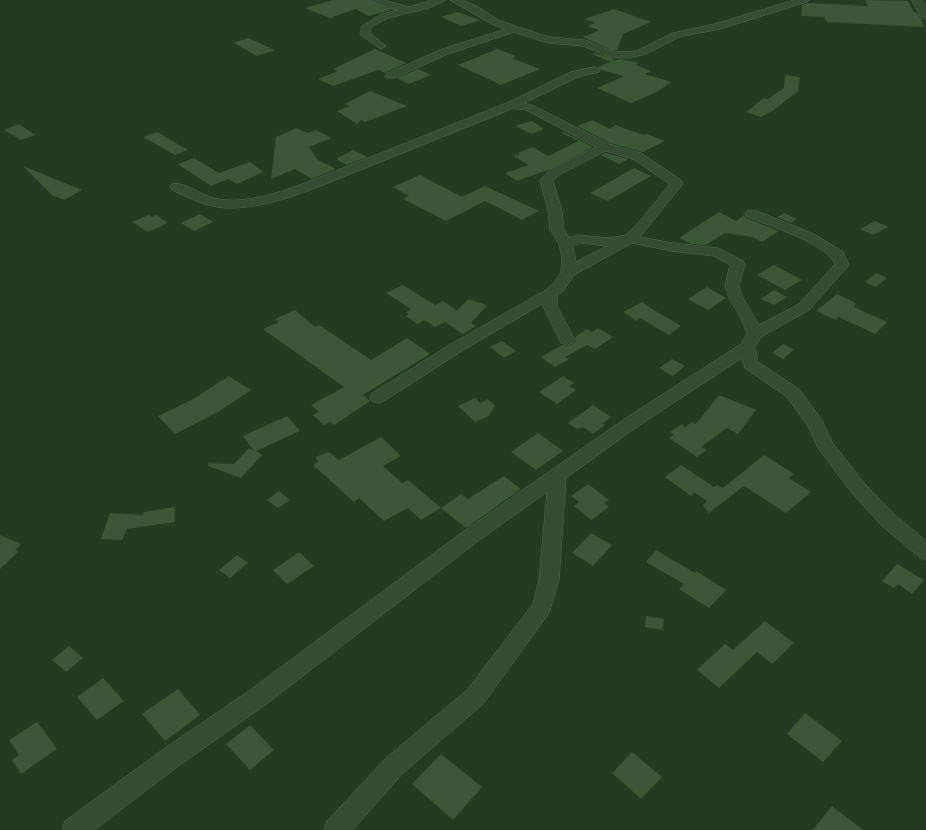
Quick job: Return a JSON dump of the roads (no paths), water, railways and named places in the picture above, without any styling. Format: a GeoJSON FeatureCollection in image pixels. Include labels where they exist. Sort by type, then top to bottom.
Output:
{"type":"FeatureCollection","features":[{"type":"Feature","properties":{"kind":"street"},"geometry":{"type":"LineString","coordinates":[[374,0],[391,6],[410,8]]}},
{"type":"Feature","properties":{"kind":"street"},"geometry":{"type":"LineString","coordinates":[[381,46],[365,34],[367,26],[385,16],[410,8],[426,6],[440,0]]}},
{"type":"Feature","properties":{"kind":"street"},"geometry":{"type":"LineString","coordinates":[[455,0],[475,9],[497,23],[548,40],[585,43],[610,54],[628,55],[642,52],[676,35],[717,27],[804,0]]}},
{"type":"Feature","properties":{"kind":"street"},"geometry":{"type":"LineString","coordinates":[[917,0],[926,17]]}},
{"type":"Feature","properties":{"kind":"street"},"geometry":{"type":"LineString","coordinates":[[390,76],[444,52],[514,29]]}},
{"type":"Feature","properties":{"kind":"street"},"geometry":{"type":"LineString","coordinates":[[176,187],[202,200],[222,204],[251,202],[276,197],[303,189],[445,133],[513,104],[575,74],[595,70]]}},
{"type":"Feature","properties":{"kind":"street"},"geometry":{"type":"LineString","coordinates":[[513,104],[530,108],[547,118],[581,132],[605,148],[637,156],[678,183],[644,225],[630,239],[568,272]]}},
{"type":"Feature","properties":{"kind":"street"},"geometry":{"type":"LineString","coordinates":[[378,397],[459,346],[559,287],[568,272],[569,258],[566,244],[557,229],[555,211],[546,180],[554,172],[605,148]]}},
{"type":"Feature","properties":{"kind":"street"},"geometry":{"type":"LineString","coordinates":[[74,830],[169,759],[261,695],[471,536],[751,340],[804,307],[842,265],[838,255],[811,238],[752,214]]}},
{"type":"Feature","properties":{"kind":"street"},"geometry":{"type":"LineString","coordinates":[[566,244],[578,239],[609,242],[630,239],[672,247],[718,252],[738,264],[732,286],[736,298],[749,318],[751,364],[793,393],[816,424],[824,444],[858,488],[888,520],[926,552]]}},
{"type":"Feature","properties":{"kind":"street"},"geometry":{"type":"LineString","coordinates":[[549,294],[550,306],[567,340]]}},
{"type":"Feature","properties":{"kind":"street"},"geometry":{"type":"LineString","coordinates":[[336,830],[394,766],[475,697],[542,607],[549,580],[557,476]]}}]}
